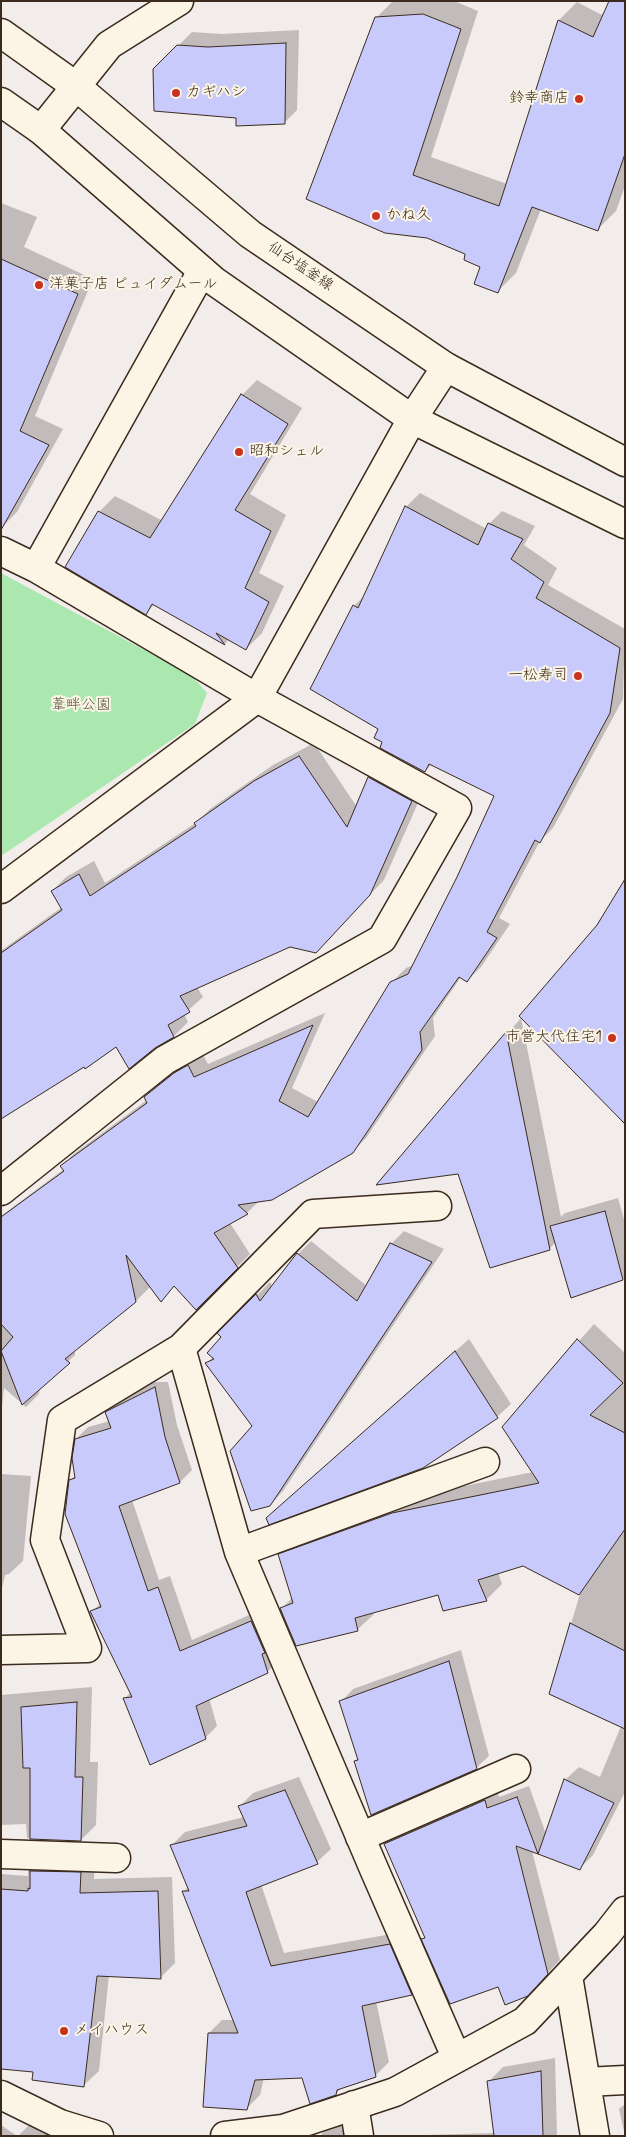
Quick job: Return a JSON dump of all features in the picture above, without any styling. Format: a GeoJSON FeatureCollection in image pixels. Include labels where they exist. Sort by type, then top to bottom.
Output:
{"type":"FeatureCollection","features":[{"type":"Feature","properties":{"kind":"street"},"geometry":{"type":"LineString","coordinates":[[41,130],[77,87],[109,44],[178,1]]}},
{"type":"Feature","properties":{"kind":"street","name":"仙台塩釜線"},"geometry":{"type":"LineString","coordinates":[[1,33],[77,87],[250,234],[446,367],[625,462]]}},
{"type":"Feature","properties":{"kind":"street"},"geometry":{"type":"LineString","coordinates":[[1,102],[41,130],[214,281],[412,419],[625,524]]}},
{"type":"Feature","properties":{"kind":"street"},"geometry":{"type":"LineString","coordinates":[[36,568],[202,271]]}},
{"type":"Feature","properties":{"kind":"street"},"geometry":{"type":"LineString","coordinates":[[1,889],[257,698],[412,419],[446,367]]}},
{"type":"Feature","properties":{"kind":"street"},"geometry":{"type":"LineString","coordinates":[[1,551],[36,568],[257,698],[457,808],[382,939],[165,1060],[1,1191]]}},
{"type":"Feature","properties":{"kind":"street"},"geometry":{"type":"LineString","coordinates":[[1,1650],[87,1648],[45,1540],[62,1420],[181,1348],[313,1214],[437,1206]]}},
{"type":"Feature","properties":{"kind":"street"},"geometry":{"type":"LineString","coordinates":[[181,1348],[239,1552],[456,2057]]}},
{"type":"Feature","properties":{"kind":"street"},"geometry":{"type":"LineString","coordinates":[[239,1552],[485,1462]]}},
{"type":"Feature","properties":{"kind":"street"},"geometry":{"type":"LineString","coordinates":[[360,1837],[516,1769]]}},
{"type":"Feature","properties":{"kind":"street"},"geometry":{"type":"LineString","coordinates":[[1,1854],[116,1858]]}},
{"type":"Feature","properties":{"kind":"street"},"geometry":{"type":"LineString","coordinates":[[225,2136],[283,2129],[395,2092],[525,2021],[607,1934],[625,1911]]}},
{"type":"Feature","properties":{"kind":"street"},"geometry":{"type":"LineString","coordinates":[[568,1976],[595,2136]]}},
{"type":"Feature","properties":{"kind":"street"},"geometry":{"type":"LineString","coordinates":[[586,2082],[625,2080]]}},
{"type":"Feature","properties":{"kind":"street"},"geometry":{"type":"LineString","coordinates":[[1,2095],[60,2124],[92,2135]]}},
{"type":"Feature","properties":{"kind":"street"},"geometry":{"type":"LineString","coordinates":[[354,2105],[359,2136]]}},
{"type":"Feature","properties":{"kind":"green space","name":"葦畔公園"},"geometry":{"type":"Polygon","coordinates":[[[1,573],[191,675],[207,693],[195,724],[1,856],[1,573]]]}},
{"type":"Feature","properties":{"kind":"building"},"geometry":{"type":"Polygon","coordinates":[[[609,1],[625,1],[625,154],[598,231],[532,207],[498,293],[474,284],[480,267],[464,260],[465,254],[427,238],[385,233],[306,199],[375,17],[423,14],[461,29],[413,175],[499,206],[558,20],[593,37],[609,1]]]}},
{"type":"Feature","properties":{"kind":"building"},"geometry":{"type":"Polygon","coordinates":[[[286,43],[285,124],[236,126],[236,118],[154,111],[153,69],[177,45],[208,47],[286,43]]]}},
{"type":"Feature","properties":{"kind":"building"},"geometry":{"type":"Polygon","coordinates":[[[1,259],[78,294],[20,431],[49,445],[1,530],[1,259]]]}},
{"type":"Feature","properties":{"kind":"building"},"geometry":{"type":"Polygon","coordinates":[[[241,394],[288,424],[235,510],[271,531],[245,588],[269,602],[246,650],[216,633],[225,645],[152,604],[146,615],[65,567],[98,511],[150,538],[241,394]]]}},
{"type":"Feature","properties":{"kind":"building"},"geometry":{"type":"Polygon","coordinates":[[[405,506],[478,545],[488,523],[523,539],[511,559],[544,582],[536,598],[620,648],[610,713],[540,843],[535,840],[487,932],[497,938],[467,982],[459,977],[420,1032],[422,1050],[353,1153],[272,1200],[238,1205],[248,1214],[214,1233],[238,1268],[196,1310],[174,1286],[161,1302],[126,1255],[136,1302],[65,1359],[70,1363],[22,1405],[1,1351],[13,1337],[1,1324],[1,1217],[64,1171],[60,1166],[147,1103],[144,1097],[174,1073],[188,1065],[194,1077],[313,1025],[279,1101],[308,1117],[390,982],[408,974],[457,877],[494,796],[429,764],[425,772],[380,748],[382,742],[374,738],[378,729],[310,689],[353,605],[358,608],[405,506]]]}},
{"type":"Feature","properties":{"kind":"building"},"geometry":{"type":"Polygon","coordinates":[[[299,756],[347,827],[368,777],[412,801],[370,895],[316,953],[290,947],[180,996],[190,1012],[168,1025],[174,1037],[155,1048],[129,1069],[116,1047],[85,1069],[84,1067],[1,1119],[1,953],[62,910],[51,891],[79,874],[90,896],[196,826],[194,823],[254,781],[299,756]]]}},
{"type":"Feature","properties":{"kind":"building"},"geometry":{"type":"Polygon","coordinates":[[[625,879],[625,1124],[519,1016],[597,925],[625,879]]]}},
{"type":"Feature","properties":{"kind":"building"},"geometry":{"type":"Polygon","coordinates":[[[506,1032],[550,1250],[490,1268],[458,1174],[376,1185],[506,1032]]]}},
{"type":"Feature","properties":{"kind":"building"},"geometry":{"type":"Polygon","coordinates":[[[605,1211],[623,1280],[571,1298],[550,1226],[605,1211]]]}},
{"type":"Feature","properties":{"kind":"building"},"geometry":{"type":"Polygon","coordinates":[[[390,1243],[432,1262],[270,1506],[251,1511],[230,1451],[252,1426],[205,1363],[214,1359],[207,1353],[221,1337],[217,1333],[256,1294],[260,1301],[297,1253],[357,1301],[390,1243]]]}},
{"type":"Feature","properties":{"kind":"building"},"geometry":{"type":"Polygon","coordinates":[[[577,1339],[623,1383],[590,1415],[625,1433],[625,1529],[579,1595],[523,1566],[478,1580],[487,1601],[443,1611],[438,1595],[355,1618],[358,1631],[296,1646],[280,1608],[293,1603],[278,1554],[392,1513],[539,1483],[502,1427],[577,1339]]]}},
{"type":"Feature","properties":{"kind":"building"},"geometry":{"type":"Polygon","coordinates":[[[455,1351],[498,1418],[423,1468],[269,1525],[266,1518],[455,1351]]]}},
{"type":"Feature","properties":{"kind":"building"},"geometry":{"type":"Polygon","coordinates":[[[155,1387],[165,1437],[180,1483],[119,1506],[148,1591],[158,1587],[180,1651],[251,1621],[265,1653],[262,1654],[268,1673],[196,1706],[206,1739],[150,1765],[123,1698],[132,1697],[90,1611],[101,1607],[65,1514],[69,1480],[75,1478],[72,1458],[75,1439],[111,1428],[105,1412],[155,1387]]]}},
{"type":"Feature","properties":{"kind":"building"},"geometry":{"type":"Polygon","coordinates":[[[570,1623],[625,1651],[625,1729],[549,1694],[570,1623]]]}},
{"type":"Feature","properties":{"kind":"building"},"geometry":{"type":"Polygon","coordinates":[[[449,1661],[477,1769],[371,1815],[354,1761],[358,1760],[339,1701],[449,1661]]]}},
{"type":"Feature","properties":{"kind":"building"},"geometry":{"type":"Polygon","coordinates":[[[77,1702],[75,1777],[83,1777],[81,1841],[30,1839],[30,1768],[23,1768],[21,1707],[77,1702]]]}},
{"type":"Feature","properties":{"kind":"building"},"geometry":{"type":"Polygon","coordinates":[[[564,1779],[614,1803],[580,1870],[538,1854],[564,1779]]]}},
{"type":"Feature","properties":{"kind":"building"},"geometry":{"type":"Polygon","coordinates":[[[285,1790],[318,1864],[246,1892],[271,1966],[390,1944],[412,1995],[362,2006],[376,2077],[337,2090],[336,2095],[310,2104],[302,2078],[255,2080],[247,2110],[203,2107],[208,2033],[238,2033],[182,1891],[189,1891],[170,1845],[247,1826],[238,1806],[285,1790]]]}},
{"type":"Feature","properties":{"kind":"building"},"geometry":{"type":"Polygon","coordinates":[[[517,1797],[538,1854],[516,1846],[548,1974],[528,1996],[505,2005],[498,1987],[450,2004],[421,1939],[425,1938],[384,1844],[485,1800],[487,1808],[517,1797]]]}},
{"type":"Feature","properties":{"kind":"building"},"geometry":{"type":"Polygon","coordinates":[[[30,1871],[81,1872],[80,1893],[158,1891],[161,1979],[97,1976],[84,2087],[32,2080],[33,2072],[1,2069],[1,1889],[28,1891],[28,1888],[30,1889],[30,1871]]]}},
{"type":"Feature","properties":{"kind":"building"},"geometry":{"type":"Polygon","coordinates":[[[541,2071],[543,2136],[494,2136],[487,2081],[541,2071]]]}},
{"type":"Feature","properties":{"kind":"place","name":"カギハシ"},"geometry":{"type":"Point","coordinates":[176,93]}},
{"type":"Feature","properties":{"kind":"place","name":"鈴幸商店"},"geometry":{"type":"Point","coordinates":[579,99]}},
{"type":"Feature","properties":{"kind":"place","name":"かね久"},"geometry":{"type":"Point","coordinates":[376,216]}},
{"type":"Feature","properties":{"kind":"place","name":"洋菓子店 ピュイダムール"},"geometry":{"type":"Point","coordinates":[39,285]}},
{"type":"Feature","properties":{"kind":"place","name":"昭和シェル"},"geometry":{"type":"Point","coordinates":[239,452]}},
{"type":"Feature","properties":{"kind":"place","name":"一松寿司"},"geometry":{"type":"Point","coordinates":[578,676]}},
{"type":"Feature","properties":{"kind":"place","name":"市営大代住宅1"},"geometry":{"type":"Point","coordinates":[612,1038]}},
{"type":"Feature","properties":{"kind":"place","name":"メイハウス"},"geometry":{"type":"Point","coordinates":[64,2031]}}]}
